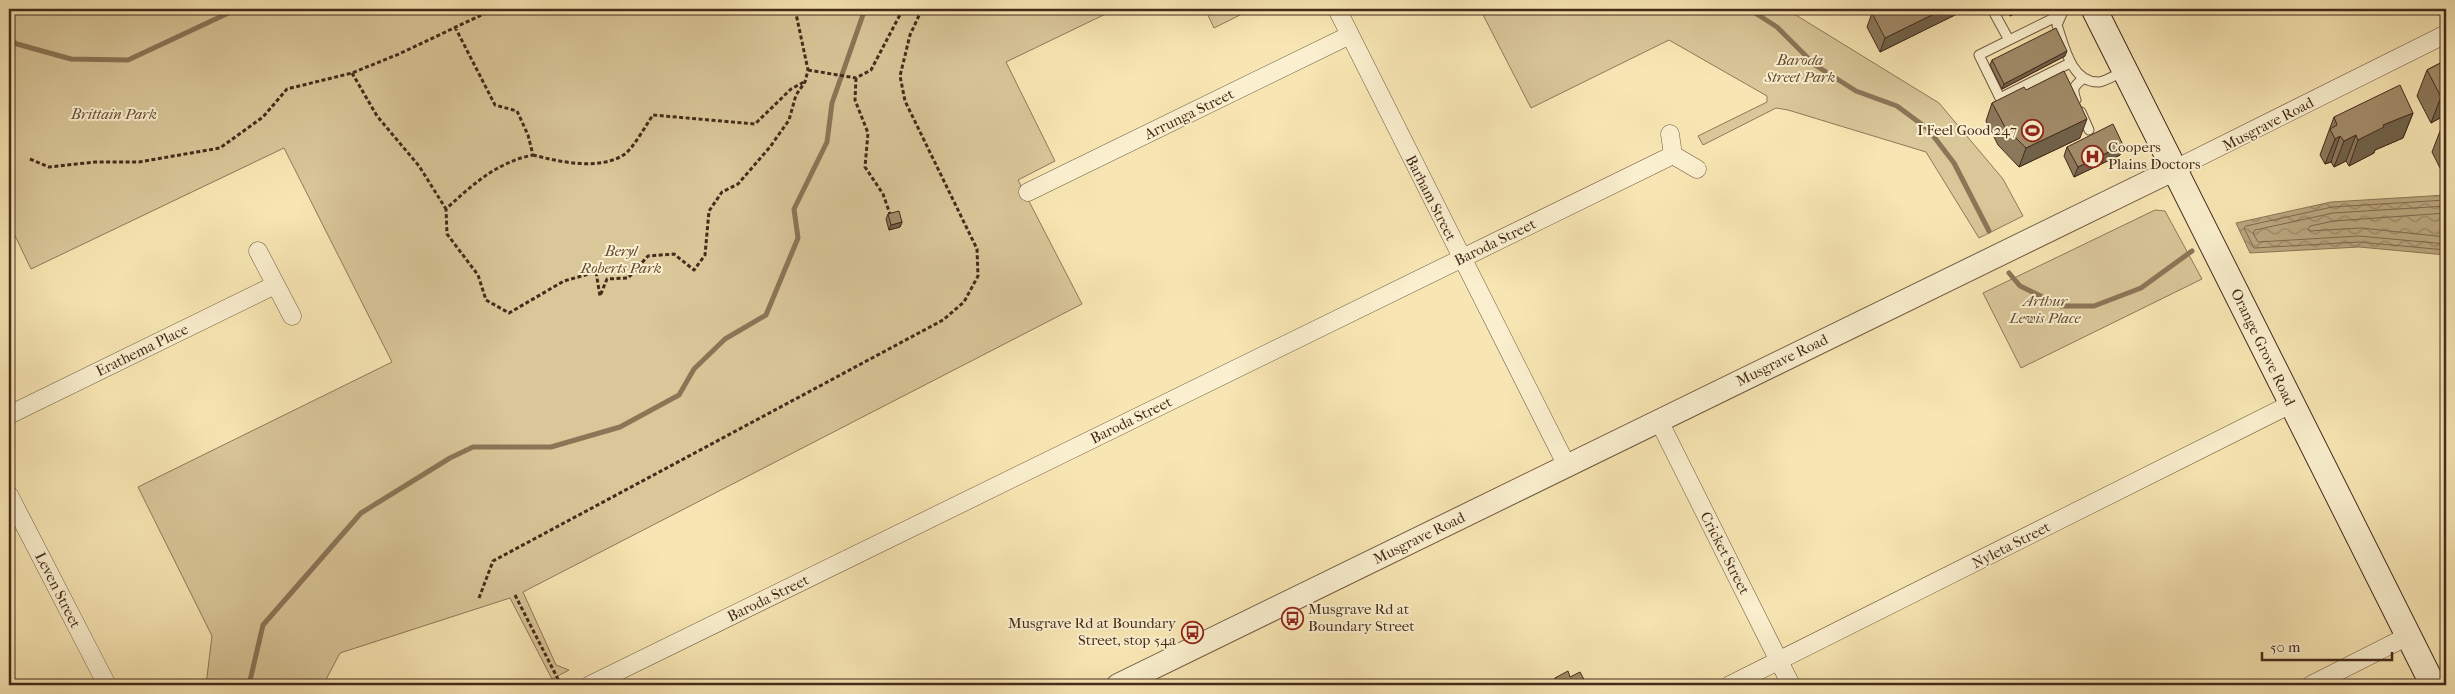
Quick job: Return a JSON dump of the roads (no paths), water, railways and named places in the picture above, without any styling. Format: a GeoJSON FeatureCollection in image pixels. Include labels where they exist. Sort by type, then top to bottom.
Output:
{"type":"FeatureCollection","features":[{"type":"Feature","properties":{"kind":"main road","name":"Orange Grove Road"},"geometry":{"type":"LineString","coordinates":[[2094,9],[2433,685]]}},
{"type":"Feature","properties":{"kind":"street","name":"Barham Street"},"geometry":{"type":"LineString","coordinates":[[1337,9],[1567,466]]}},
{"type":"Feature","properties":{"kind":"street","name":"Musgrave Road"},"geometry":{"type":"LineString","coordinates":[[1118,685],[1145,679],[1567,466],[2175,169],[2446,34]]}},
{"type":"Feature","properties":{"kind":"street","name":"Arrunga Street"},"geometry":{"type":"LineString","coordinates":[[1028,192],[1350,35]]}},
{"type":"Feature","properties":{"kind":"street"},"geometry":{"type":"LineString","coordinates":[[1670,134],[1673,156],[1697,169]]}},
{"type":"Feature","properties":{"kind":"street","name":"Baroda Street"},"geometry":{"type":"LineString","coordinates":[[590,685],[1673,156]]}},
{"type":"Feature","properties":{"kind":"street"},"geometry":{"type":"LineString","coordinates":[[258,251],[292,316]]}},
{"type":"Feature","properties":{"kind":"street","name":"Erathema Place"},"geometry":{"type":"LineString","coordinates":[[9,415],[275,285]]}},
{"type":"Feature","properties":{"kind":"street","name":"Nyleta Street"},"geometry":{"type":"LineString","coordinates":[[1730,685],[2292,404]]}},
{"type":"Feature","properties":{"kind":"street","name":"Cricket Street"},"geometry":{"type":"LineString","coordinates":[[1659,421],[1791,685]]}},
{"type":"Feature","properties":{"kind":"street","name":"Leven Street"},"geometry":{"type":"LineString","coordinates":[[9,498],[107,685]]}},
{"type":"Feature","properties":{"kind":"street"},"geometry":{"type":"LineString","coordinates":[[2311,685],[2408,636]]}},
{"type":"Feature","properties":{"kind":"lane"},"geometry":{"type":"LineString","coordinates":[[1992,9],[2009,40]]}},
{"type":"Feature","properties":{"kind":"lane"},"geometry":{"type":"LineString","coordinates":[[2063,12],[1979,55],[2000,98],[2070,63]]}},
{"type":"Feature","properties":{"kind":"lane"},"geometry":{"type":"LineString","coordinates":[[2063,12],[2057,25],[2070,63],[2084,78],[2099,82],[2125,70]]}},
{"type":"Feature","properties":{"kind":"lane"},"geometry":{"type":"LineString","coordinates":[[2084,78],[2074,86],[2073,93],[2089,130]]}},
{"type":"Feature","properties":{"kind":"water"},"geometry":{"type":"Polygon","coordinates":[[[2446,195],[2446,255],[2359,247],[2250,253],[2236,223],[2331,202],[2446,195]]]}},
{"type":"Feature","properties":{"kind":"waterway"},"geometry":{"type":"LineString","coordinates":[[9,39],[17,44],[71,59],[128,60],[237,9]]}},
{"type":"Feature","properties":{"kind":"waterway"},"geometry":{"type":"LineString","coordinates":[[249,685],[263,625],[361,513],[450,458],[473,447],[551,447],[620,427],[679,395],[694,369],[725,339],[766,315],[798,238],[794,209],[827,142],[832,103],[865,9]]}},
{"type":"Feature","properties":{"kind":"waterway"},"geometry":{"type":"LineString","coordinates":[[1749,9],[1777,27],[1815,65],[1856,91],[1897,106],[1928,129],[1954,163],[1989,231]]}},
{"type":"Feature","properties":{"kind":"waterway"},"geometry":{"type":"LineString","coordinates":[[2009,273],[2020,286],[2061,306],[2094,306],[2141,288],[2192,251]]}},
{"type":"Feature","properties":{"kind":"place","name":"I Feel Good 247"},"geometry":{"type":"Point","coordinates":[2033,130]}},
{"type":"Feature","properties":{"kind":"place","name":"Coopers Plains Doctors"},"geometry":{"type":"Point","coordinates":[2092,156]}},
{"type":"Feature","properties":{"kind":"place","name":"Musgrave Rd at Boundary Street"},"geometry":{"type":"Point","coordinates":[1292,618]}},
{"type":"Feature","properties":{"kind":"place","name":"Musgrave Rd at Boundary Street, stop 54a"},"geometry":{"type":"Point","coordinates":[1192,632]}},
{"type":"Feature","properties":{"kind":"park label","name":"Baroda Street Park"},"geometry":{"type":"Point","coordinates":[1800,68]}},
{"type":"Feature","properties":{"kind":"park label","name":"Brittain Park"},"geometry":{"type":"Point","coordinates":[114,114]}},
{"type":"Feature","properties":{"kind":"park label","name":"Beryl Roberts Park"},"geometry":{"type":"Point","coordinates":[621,260]}},
{"type":"Feature","properties":{"kind":"park label","name":"Arthur Lewis Place"},"geometry":{"type":"Point","coordinates":[2045,310]}}]}
